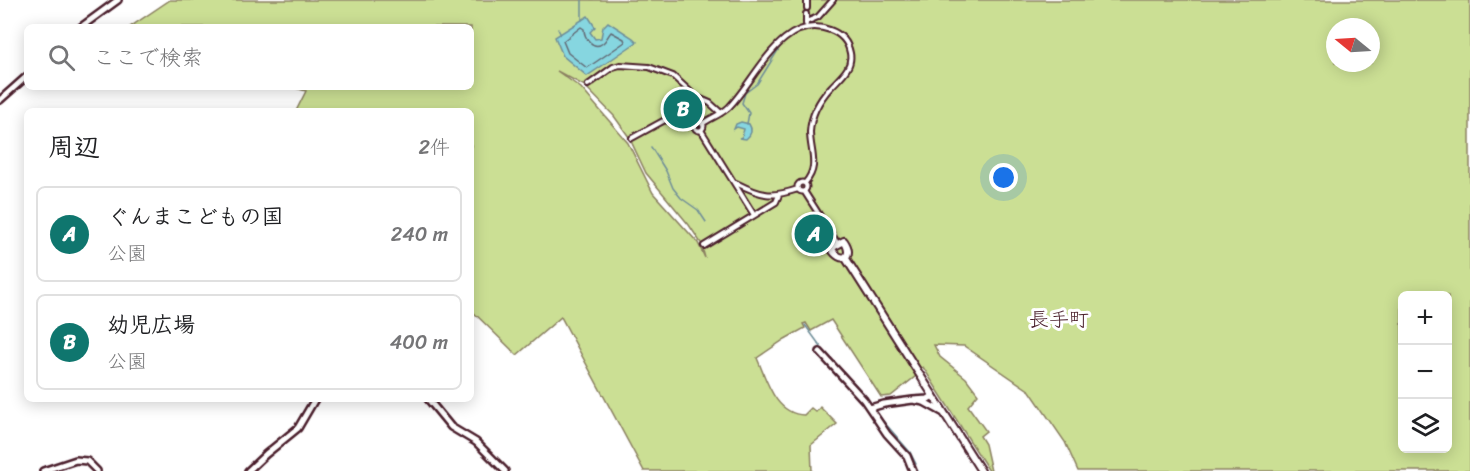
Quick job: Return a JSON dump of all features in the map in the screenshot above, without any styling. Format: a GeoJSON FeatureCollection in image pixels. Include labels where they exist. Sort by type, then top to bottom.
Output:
{"type":"FeatureCollection","features":[{"type":"Feature","properties":{"kind":"street"},"geometry":{"type":"LineString","coordinates":[[85,24],[118,0]]}},
{"type":"Feature","properties":{"kind":"street"},"geometry":{"type":"LineString","coordinates":[[694,126],[730,105],[777,46],[795,31],[818,17],[833,0]]}},
{"type":"Feature","properties":{"kind":"street"},"geometry":{"type":"LineString","coordinates":[[807,1],[807,8]]}},
{"type":"Feature","properties":{"kind":"street"},"geometry":{"type":"LineString","coordinates":[[806,14],[806,25]]}},
{"type":"Feature","properties":{"kind":"street"},"geometry":{"type":"LineString","coordinates":[[798,189],[798,184],[805,183],[812,175],[814,167],[810,132],[814,114],[823,97],[847,69],[850,59],[847,45],[840,35],[823,28],[806,25]]}},
{"type":"Feature","properties":{"kind":"street"},"geometry":{"type":"LineString","coordinates":[[588,85],[613,67],[620,65],[649,67],[673,76],[696,97],[710,103],[721,112]]}},
{"type":"Feature","properties":{"kind":"street"},"geometry":{"type":"LineString","coordinates":[[0,100],[24,79]]}},
{"type":"Feature","properties":{"kind":"street"},"geometry":{"type":"LineString","coordinates":[[632,138],[665,120],[694,126],[696,130],[701,130]]}},
{"type":"Feature","properties":{"kind":"street"},"geometry":{"type":"LineString","coordinates":[[702,123],[701,130],[754,215]]}},
{"type":"Feature","properties":{"kind":"street"},"geometry":{"type":"LineString","coordinates":[[734,182],[754,192],[779,195],[798,189],[804,190]]}},
{"type":"Feature","properties":{"kind":"street"},"geometry":{"type":"LineString","coordinates":[[805,183],[804,190],[836,241]]}},
{"type":"Feature","properties":{"kind":"street"},"geometry":{"type":"LineString","coordinates":[[704,246],[776,202],[779,195]]}},
{"type":"Feature","properties":{"kind":"street"},"geometry":{"type":"LineString","coordinates":[[845,257],[981,471]]}},
{"type":"Feature","properties":{"kind":"street"},"geometry":{"type":"LineString","coordinates":[[820,352],[870,408],[887,434],[907,456],[913,471]]}},
{"type":"Feature","properties":{"kind":"street"},"geometry":{"type":"LineString","coordinates":[[870,408],[884,404],[928,399],[933,396]]}},
{"type":"Feature","properties":{"kind":"street"},"geometry":{"type":"LineString","coordinates":[[913,400],[924,402],[944,412]]}},
{"type":"Feature","properties":{"kind":"street"},"geometry":{"type":"LineString","coordinates":[[248,471],[266,453],[298,428],[313,402]]}},
{"type":"Feature","properties":{"kind":"street"},"geometry":{"type":"LineString","coordinates":[[430,402],[451,428],[484,448],[504,471]]}},
{"type":"Feature","properties":{"kind":"street"},"geometry":{"type":"LineString","coordinates":[[43,471],[76,460],[87,461],[97,471]]}},
{"type":"Feature","properties":{"kind":"green space"},"geometry":{"type":"Polygon","coordinates":[[[170,0],[1470,0],[1470,471],[1078,471],[1065,442],[1030,391],[964,346],[934,345],[940,357],[966,378],[978,394],[968,406],[986,431],[980,436],[985,444],[991,471],[989,471],[923,367],[914,373],[916,376],[891,396],[881,397],[831,320],[811,331],[806,323],[803,324],[805,328],[757,358],[773,395],[786,409],[804,415],[811,408],[816,412],[820,407],[837,424],[811,445],[812,471],[644,471],[561,317],[517,355],[474,313],[474,108],[298,108],[306,91],[302,90],[474,90],[474,24],[134,24],[170,0]],[[557,71],[581,88],[628,143],[653,193],[698,243],[705,258],[701,243],[689,225],[646,173],[629,137],[614,116],[585,86],[557,71]]]}},
{"type":"Feature","properties":{"kind":"water"},"geometry":{"type":"Polygon","coordinates":[[[588,16],[595,27],[590,32],[595,39],[601,38],[603,27],[608,22],[637,42],[587,76],[563,56],[555,37],[588,16]]]}},
{"type":"Feature","properties":{"kind":"water"},"geometry":{"type":"Polygon","coordinates":[[[741,122],[749,124],[751,128],[746,139],[739,138],[742,137],[744,129],[737,127],[734,129],[736,124],[741,122]]]}},
{"type":"Feature","properties":{"kind":"waterway"},"geometry":{"type":"LineString","coordinates":[[582,0],[582,20]]}},
{"type":"Feature","properties":{"kind":"waterway"},"geometry":{"type":"LineString","coordinates":[[558,29],[560,33]]}},
{"type":"Feature","properties":{"kind":"waterway"},"geometry":{"type":"LineString","coordinates":[[747,124],[749,113],[742,103],[745,93],[757,84],[780,47]]}},
{"type":"Feature","properties":{"kind":"waterway"},"geometry":{"type":"LineString","coordinates":[[651,147],[666,171],[673,188],[681,198],[698,210],[706,222]]}},
{"type":"Feature","properties":{"kind":"waterway"},"geometry":{"type":"LineString","coordinates":[[805,325],[821,347]]}},
{"type":"Feature","properties":{"kind":"waterway"},"geometry":{"type":"LineString","coordinates":[[825,352],[849,378]]}},
{"type":"Feature","properties":{"kind":"waterway"},"geometry":{"type":"LineString","coordinates":[[853,382],[865,395]]}},
{"type":"Feature","properties":{"kind":"waterway"},"geometry":{"type":"LineString","coordinates":[[877,414],[910,452],[916,464]]}},
{"type":"Feature","properties":{"kind":"place","name":"幼児広場"},"geometry":{"type":"Point","coordinates":[683,109]}},
{"type":"Feature","properties":{"kind":"place","name":"ぐんまこどもの国"},"geometry":{"type":"Point","coordinates":[814,234]}},
{"type":"Feature","properties":{"kind":"district","name":"長手町"},"geometry":{"type":"Point","coordinates":[1059,319]}}]}
